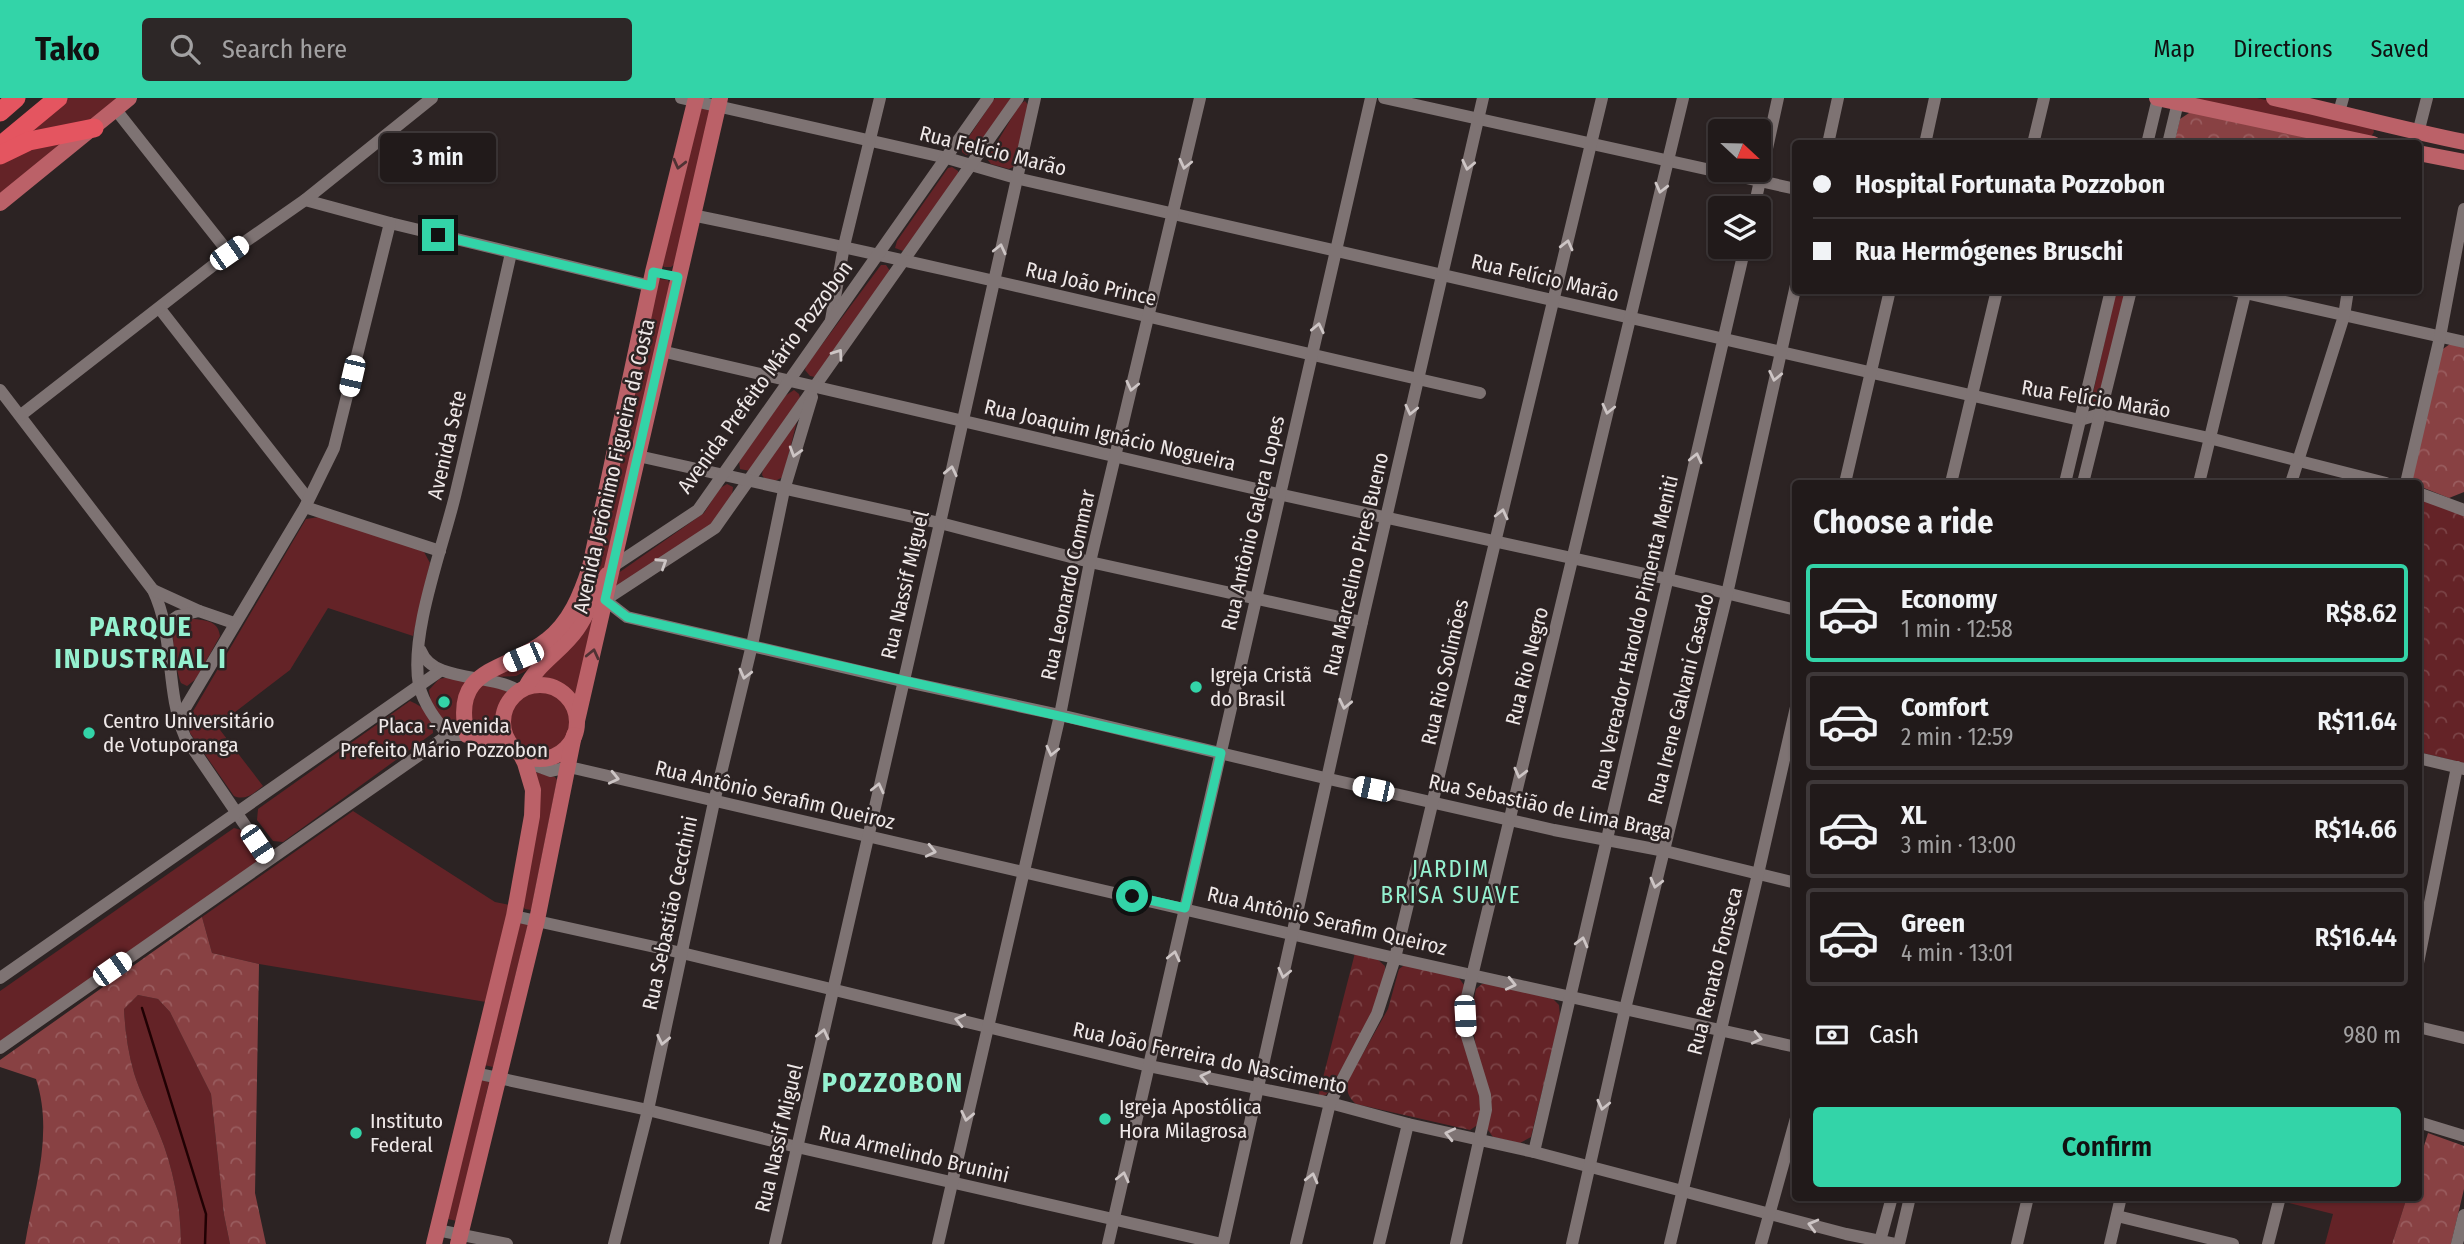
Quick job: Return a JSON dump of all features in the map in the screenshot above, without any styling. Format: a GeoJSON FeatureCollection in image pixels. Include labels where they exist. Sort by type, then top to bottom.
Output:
{"type":"FeatureCollection","features":[{"type":"Feature","properties":{"kind":"highway"},"geometry":{"type":"LineString","coordinates":[[0,112],[16,98]]}},
{"type":"Feature","properties":{"kind":"highway"},"geometry":{"type":"LineString","coordinates":[[0,146],[58,98]]}},
{"type":"Feature","properties":{"kind":"highway"},"geometry":{"type":"LineString","coordinates":[[0,155],[29,141],[94,128]]}},
{"type":"Feature","properties":{"kind":"main road"},"geometry":{"type":"LineString","coordinates":[[0,203],[129,98]]}},
{"type":"Feature","properties":{"kind":"main road"},"geometry":{"type":"LineString","coordinates":[[2157,98],[2179,100],[2356,140]]}},
{"type":"Feature","properties":{"kind":"main road"},"geometry":{"type":"LineString","coordinates":[[2274,98],[2341,105],[2381,125],[2464,142]]}},
{"type":"Feature","properties":{"kind":"main road","name":"Avenida Jerônimo Figueira da Costa"},"geometry":{"type":"LineString","coordinates":[[478,678],[523,657],[548,639],[570,614],[582,593],[590,567],[690,99]]}},
{"type":"Feature","properties":{"kind":"main road","name":"Avenida Jerônimo Figueira da Costa"},"geometry":{"type":"LineString","coordinates":[[459,1239],[537,920],[576,728],[719,103]]}},
{"type":"Feature","properties":{"kind":"main road"},"geometry":{"type":"LineString","coordinates":[[2422,154],[2464,162]]}},
{"type":"Feature","properties":{"kind":"main road"},"geometry":{"type":"LineString","coordinates":[[652,279],[678,277]]}},
{"type":"Feature","properties":{"kind":"main road","name":"Avenida Prefeito Mário Pozzobon"},"geometry":{"type":"LineString","coordinates":[[523,689],[533,674],[579,627],[597,589],[612,567]]}},
{"type":"Feature","properties":{"kind":"main road"},"geometry":{"type":"LineString","coordinates":[[435,1237],[514,916],[533,800],[531,780],[519,751],[503,729],[503,715],[509,701],[523,689],[540,684],[561,691],[574,707],[576,728],[567,747],[555,756],[540,759],[519,751],[467,735],[464,706],[471,685],[478,678]]}},
{"type":"Feature","properties":{"kind":"street"},"geometry":{"type":"LineString","coordinates":[[21,415],[229,253],[305,200],[432,98]]}},
{"type":"Feature","properties":{"kind":"street"},"geometry":{"type":"LineString","coordinates":[[830,324],[844,246],[880,98]]}},
{"type":"Feature","properties":{"kind":"street","name":"Avenida Prefeito Mário Pozzobon"},"geometry":{"type":"LineString","coordinates":[[612,567],[698,510],[988,98]]}},
{"type":"Feature","properties":{"kind":"street"},"geometry":{"type":"LineString","coordinates":[[605,600],[715,528],[1018,98]]}},
{"type":"Feature","properties":{"kind":"street","name":"Rua Nassif Miguel"},"geometry":{"type":"LineString","coordinates":[[775,1244],[1035,98]]}},
{"type":"Feature","properties":{"kind":"street","name":"Rua Leonardo Commar"},"geometry":{"type":"LineString","coordinates":[[938,1244],[1060,715],[1090,562],[1200,98]]}},
{"type":"Feature","properties":{"kind":"street","name":"Rua Antônio Galera Lopes"},"geometry":{"type":"LineString","coordinates":[[1108,1244],[1371,98]]}},
{"type":"Feature","properties":{"kind":"street"},"geometry":{"type":"LineString","coordinates":[[1384,98],[1708,170]]}},
{"type":"Feature","properties":{"kind":"street","name":"Rua Marcelino Pires Bueno"},"geometry":{"type":"LineString","coordinates":[[1223,1244],[1483,98]]}},
{"type":"Feature","properties":{"kind":"street","name":"Rua Rio Solimões"},"geometry":{"type":"LineString","coordinates":[[1296,1244],[1330,1103],[1377,1014],[1395,958],[1602,98]]}},
{"type":"Feature","properties":{"kind":"street","name":"Rua Rio Negro"},"geometry":{"type":"LineString","coordinates":[[1456,1244],[1486,1110],[1485,1095],[1466,1034],[1467,997],[1683,98]]}},
{"type":"Feature","properties":{"kind":"street"},"geometry":{"type":"LineString","coordinates":[[1771,132],[1778,98]]}},
{"type":"Feature","properties":{"kind":"street"},"geometry":{"type":"LineString","coordinates":[[1829,140],[1838,98]]}},
{"type":"Feature","properties":{"kind":"street"},"geometry":{"type":"LineString","coordinates":[[1927,140],[1935,98]]}},
{"type":"Feature","properties":{"kind":"street"},"geometry":{"type":"LineString","coordinates":[[2034,140],[2044,98]]}},
{"type":"Feature","properties":{"kind":"street"},"geometry":{"type":"LineString","coordinates":[[2148,140],[2157,98]]}},
{"type":"Feature","properties":{"kind":"street"},"geometry":{"type":"LineString","coordinates":[[2418,133],[2427,98]]}},
{"type":"Feature","properties":{"kind":"street","name":"Rua Felício Marão"},"geometry":{"type":"LineString","coordinates":[[690,99],[719,103],[869,142],[947,158],[1016,178],[1723,340],[2080,420],[2100,414],[2209,438],[2374,480]]}},
{"type":"Feature","properties":{"kind":"street"},"geometry":{"type":"LineString","coordinates":[[2169,140],[2179,100]]}},
{"type":"Feature","properties":{"kind":"street"},"geometry":{"type":"LineString","coordinates":[[116,110],[229,253]]}},
{"type":"Feature","properties":{"kind":"street"},"geometry":{"type":"LineString","coordinates":[[2375,140],[2381,125]]}},
{"type":"Feature","properties":{"kind":"street"},"geometry":{"type":"LineString","coordinates":[[1765,182],[1792,188]]}},
{"type":"Feature","properties":{"kind":"street"},"geometry":{"type":"LineString","coordinates":[[305,200],[511,253],[652,279]]}},
{"type":"Feature","properties":{"kind":"street"},"geometry":{"type":"LineString","coordinates":[[2407,480],[2440,337],[2464,209]]}},
{"type":"Feature","properties":{"kind":"street","name":"Rua João Prince"},"geometry":{"type":"LineString","coordinates":[[692,215],[879,253],[1148,318],[1480,393]]}},
{"type":"Feature","properties":{"kind":"street"},"geometry":{"type":"LineString","coordinates":[[178,720],[307,503],[334,448],[390,223]]}},
{"type":"Feature","properties":{"kind":"street","name":"Avenida Sete"},"geometry":{"type":"LineString","coordinates":[[419,685],[418,645],[456,495],[511,253]]}},
{"type":"Feature","properties":{"kind":"street","name":"Rua Vereador Haroldo Pimenta Meniti"},"geometry":{"type":"LineString","coordinates":[[1534,1152],[1742,259]]}},
{"type":"Feature","properties":{"kind":"street","name":"Rua Irene Galvani Casado"},"geometry":{"type":"LineString","coordinates":[[1572,1244],[1625,1009],[1727,594],[1794,294]]}},
{"type":"Feature","properties":{"kind":"street"},"geometry":{"type":"LineString","coordinates":[[1846,480],[1889,294]]}},
{"type":"Feature","properties":{"kind":"street"},"geometry":{"type":"LineString","coordinates":[[1952,480],[1996,294]]}},
{"type":"Feature","properties":{"kind":"street"},"geometry":{"type":"LineString","coordinates":[[2066,480],[2110,294]]}},
{"type":"Feature","properties":{"kind":"street"},"geometry":{"type":"LineString","coordinates":[[2084,480],[2131,294]]}},
{"type":"Feature","properties":{"kind":"street"},"geometry":{"type":"LineString","coordinates":[[2200,480],[2238,294]]}},
{"type":"Feature","properties":{"kind":"street"},"geometry":{"type":"LineString","coordinates":[[2247,294],[2464,342]]}},
{"type":"Feature","properties":{"kind":"street"},"geometry":{"type":"LineString","coordinates":[[2292,480],[2344,316],[2347,294]]}},
{"type":"Feature","properties":{"kind":"street"},"geometry":{"type":"LineString","coordinates":[[160,309],[307,503],[440,551]]}},
{"type":"Feature","properties":{"kind":"street","name":"Rua Joaquim Ignácio Nogueira"},"geometry":{"type":"LineString","coordinates":[[661,351],[1792,609]]}},
{"type":"Feature","properties":{"kind":"street","name":"Rua Sebastião Cecchini"},"geometry":{"type":"LineString","coordinates":[[614,1244],[648,1110],[784,490],[815,387]]}},
{"type":"Feature","properties":{"kind":"street"},"geometry":{"type":"LineString","coordinates":[[0,390],[153,590],[165,625],[178,720],[185,737],[268,859]]}},
{"type":"Feature","properties":{"kind":"street"},"geometry":{"type":"LineString","coordinates":[[638,456],[940,523],[1090,562],[1362,622]]}},
{"type":"Feature","properties":{"kind":"street"},"geometry":{"type":"LineString","coordinates":[[2422,494],[2464,510]]}},
{"type":"Feature","properties":{"kind":"street"},"geometry":{"type":"LineString","coordinates":[[153,590],[234,623]]}},
{"type":"Feature","properties":{"kind":"street","name":"Rua Sebastião de Lima Braga"},"geometry":{"type":"LineString","coordinates":[[605,600],[627,617],[1509,820],[1665,851],[1792,882]]}},
{"type":"Feature","properties":{"kind":"street"},"geometry":{"type":"LineString","coordinates":[[165,625],[178,616],[199,611]]}},
{"type":"Feature","properties":{"kind":"street"},"geometry":{"type":"LineString","coordinates":[[418,645],[424,661],[440,671],[523,689]]}},
{"type":"Feature","properties":{"kind":"street"},"geometry":{"type":"LineString","coordinates":[[0,978],[440,671]]}},
{"type":"Feature","properties":{"kind":"street"},"geometry":{"type":"LineString","coordinates":[[419,685],[430,712],[448,735]]}},
{"type":"Feature","properties":{"kind":"street","name":"Rua Renato Fonseca"},"geometry":{"type":"LineString","coordinates":[[1670,1244],[1792,725]]}},
{"type":"Feature","properties":{"kind":"street"},"geometry":{"type":"LineString","coordinates":[[0,1048],[448,735],[467,735]]}},
{"type":"Feature","properties":{"kind":"street","name":"Rua Antônio Serafim Queiroz"},"geometry":{"type":"LineString","coordinates":[[519,751],[532,764],[551,771],[569,767],[1395,958],[1792,1046]]}},
{"type":"Feature","properties":{"kind":"street"},"geometry":{"type":"LineString","coordinates":[[2422,759],[2460,768],[2422,944]]}},
{"type":"Feature","properties":{"kind":"street","name":"Rua João Ferreira do Nascimento"},"geometry":{"type":"LineString","coordinates":[[514,916],[682,953],[1149,1066],[1330,1103],[1408,1124],[1534,1152],[1768,1213],[1845,1239],[1897,1244]]}},
{"type":"Feature","properties":{"kind":"street"},"geometry":{"type":"LineString","coordinates":[[2422,1028],[2464,1038]]}},
{"type":"Feature","properties":{"kind":"street","name":"Rua Armelindo Brunini"},"geometry":{"type":"LineString","coordinates":[[475,1073],[648,1110],[797,1147],[1223,1244]]}},
{"type":"Feature","properties":{"kind":"street"},"geometry":{"type":"LineString","coordinates":[[2422,1123],[2464,1136]]}},
{"type":"Feature","properties":{"kind":"street"},"geometry":{"type":"LineString","coordinates":[[1379,1244],[1408,1124]]}},
{"type":"Feature","properties":{"kind":"street"},"geometry":{"type":"LineString","coordinates":[[1761,1244],[1792,1132]]}},
{"type":"Feature","properties":{"kind":"street"},"geometry":{"type":"LineString","coordinates":[[1880,1241],[1891,1201]]}},
{"type":"Feature","properties":{"kind":"street"},"geometry":{"type":"LineString","coordinates":[[1897,1244],[1909,1201]]}},
{"type":"Feature","properties":{"kind":"street"},"geometry":{"type":"LineString","coordinates":[[2017,1244],[2027,1201]]}},
{"type":"Feature","properties":{"kind":"street"},"geometry":{"type":"LineString","coordinates":[[2110,1244],[2120,1201]]}},
{"type":"Feature","properties":{"kind":"street"},"geometry":{"type":"LineString","coordinates":[[2268,1244],[2279,1201]]}},
{"type":"Feature","properties":{"kind":"street"},"geometry":{"type":"LineString","coordinates":[[2457,1244],[2464,1215]]}},
{"type":"Feature","properties":{"kind":"street"},"geometry":{"type":"LineString","coordinates":[[2117,1216],[2233,1244]]}},
{"type":"Feature","properties":{"kind":"street"},"geometry":{"type":"LineString","coordinates":[[435,1237],[507,1244]]}},
{"type":"Feature","properties":{"kind":"green space"},"geometry":{"type":"Polygon","coordinates":[[[65,98],[119,98],[0,195],[0,151],[65,98]]]}},
{"type":"Feature","properties":{"kind":"green space"},"geometry":{"type":"Polygon","coordinates":[[[995,98],[1011,98],[974,155],[966,155],[962,152],[962,147],[995,98]]]}},
{"type":"Feature","properties":{"kind":"green space"},"geometry":{"type":"Polygon","coordinates":[[[2189,98],[2257,98],[2338,116],[2373,128],[2374,132],[2371,137],[2189,98]]]}},
{"type":"Feature","properties":{"kind":"green space"},"geometry":{"type":"Polygon","coordinates":[[[1025,101],[1029,106],[1015,166],[1009,169],[991,164],[987,159],[1020,104],[1025,101]]]}},
{"type":"Feature","properties":{"kind":"green space"},"geometry":{"type":"Polygon","coordinates":[[[701,107],[709,109],[713,115],[676,263],[671,267],[664,267],[659,260],[701,107]]]}},
{"type":"Feature","properties":{"kind":"green space"},"geometry":{"type":"Polygon","coordinates":[[[2192,111],[2328,140],[2175,140],[2180,119],[2192,111]]]}},
{"type":"Feature","properties":{"kind":"green space"},"geometry":{"type":"Polygon","coordinates":[[[952,167],[958,171],[958,176],[903,251],[895,248],[897,241],[948,168],[952,167]]]}},
{"type":"Feature","properties":{"kind":"green space"},"geometry":{"type":"Polygon","coordinates":[[[881,265],[886,265],[890,271],[815,377],[810,376],[805,370],[806,366],[881,265]]]}},
{"type":"Feature","properties":{"kind":"green space"},"geometry":{"type":"Polygon","coordinates":[[[658,279],[668,280],[671,288],[609,565],[564,640],[526,671],[516,676],[496,677],[574,615],[658,279]]]}},
{"type":"Feature","properties":{"kind":"green space"},"geometry":{"type":"Polygon","coordinates":[[[2115,294],[2125,294],[2098,403],[2091,402],[2115,294]]]}},
{"type":"Feature","properties":{"kind":"green space"},"geometry":{"type":"Polygon","coordinates":[[[2450,344],[2464,347],[2464,492],[2449,498],[2422,487],[2422,480],[2411,478],[2440,351],[2450,344]]]}},
{"type":"Feature","properties":{"kind":"green space"},"geometry":{"type":"Polygon","coordinates":[[[794,390],[800,398],[750,471],[740,469],[739,461],[785,396],[794,390]]]}},
{"type":"Feature","properties":{"kind":"green space"},"geometry":{"type":"Polygon","coordinates":[[[798,417],[783,477],[773,482],[765,479],[762,475],[763,469],[798,417]]]}},
{"type":"Feature","properties":{"kind":"green space"},"geometry":{"type":"Polygon","coordinates":[[[727,484],[733,487],[732,496],[708,528],[616,588],[617,574],[704,513],[720,488],[727,484]]]}},
{"type":"Feature","properties":{"kind":"green space"},"geometry":{"type":"Polygon","coordinates":[[[2422,500],[2464,516],[2464,763],[2422,753],[2422,500]]]}},
{"type":"Feature","properties":{"kind":"green space"},"geometry":{"type":"Polygon","coordinates":[[[319,517],[423,550],[430,563],[413,636],[328,608],[290,670],[217,726],[263,786],[249,796],[234,796],[190,733],[192,713],[306,519],[319,517]]]}},
{"type":"Feature","properties":{"kind":"green space"},"geometry":{"type":"Polygon","coordinates":[[[597,599],[577,699],[562,685],[544,680],[542,676],[597,599]]]}},
{"type":"Feature","properties":{"kind":"green space"},"geometry":{"type":"Polygon","coordinates":[[[189,618],[213,624],[219,630],[220,636],[196,679],[187,686],[181,683],[179,678],[173,638],[176,625],[189,618]]]}},
{"type":"Feature","properties":{"kind":"green space"},"geometry":{"type":"Polygon","coordinates":[[[449,677],[467,680],[455,726],[444,721],[436,712],[429,690],[439,679],[449,677]]]}},
{"type":"Feature","properties":{"kind":"green space"},"geometry":{"type":"Polygon","coordinates":[[[481,685],[495,685],[511,694],[502,708],[500,734],[475,729],[469,725],[468,705],[481,685]]]}},
{"type":"Feature","properties":{"kind":"green space"},"geometry":{"type":"Polygon","coordinates":[[[534,690],[546,690],[562,699],[569,709],[569,733],[562,743],[546,752],[534,752],[523,747],[514,738],[509,727],[509,715],[514,704],[523,695],[534,690]]]}},
{"type":"Feature","properties":{"kind":"green space"},"geometry":{"type":"Polygon","coordinates":[[[410,701],[427,713],[432,722],[433,733],[283,842],[273,841],[257,820],[258,809],[410,701]]]}},
{"type":"Feature","properties":{"kind":"green space"},"geometry":{"type":"Polygon","coordinates":[[[535,772],[555,777],[557,780],[531,910],[525,909],[521,904],[535,772]]]}},
{"type":"Feature","properties":{"kind":"green space"},"geometry":{"type":"Polygon","coordinates":[[[353,811],[495,902],[510,905],[486,1002],[259,964],[212,953],[202,917],[353,811]]]}},
{"type":"Feature","properties":{"kind":"green space"},"geometry":{"type":"Polygon","coordinates":[[[234,828],[245,831],[258,851],[256,863],[0,1043],[0,991],[234,828]]]}},
{"type":"Feature","properties":{"kind":"green space"},"geometry":{"type":"Polygon","coordinates":[[[202,917],[212,953],[259,964],[255,1193],[266,1244],[230,1244],[224,1215],[211,1094],[170,1012],[158,999],[138,995],[124,1009],[128,1049],[136,1080],[164,1146],[172,1173],[180,1216],[181,1244],[25,1244],[41,1162],[41,1100],[36,1079],[0,1067],[0,1060],[202,917]]]}},
{"type":"Feature","properties":{"kind":"green space"},"geometry":{"type":"Polygon","coordinates":[[[521,923],[528,924],[493,1067],[484,1065],[516,927],[521,923]]]}},
{"type":"Feature","properties":{"kind":"green space"},"geometry":{"type":"Polygon","coordinates":[[[1355,953],[1377,959],[1385,966],[1380,995],[1331,1088],[1326,1095],[1318,1097],[1355,953]]]}},
{"type":"Feature","properties":{"kind":"green space"},"geometry":{"type":"Polygon","coordinates":[[[1406,964],[1459,978],[1464,985],[1481,1111],[1479,1124],[1470,1130],[1356,1104],[1348,1094],[1348,1080],[1388,1009],[1399,969],[1406,964]]]}},
{"type":"Feature","properties":{"kind":"green space"},"geometry":{"type":"Polygon","coordinates":[[[1482,984],[1553,999],[1559,1005],[1560,1017],[1531,1137],[1520,1143],[1493,1137],[1488,1130],[1471,1013],[1476,989],[1482,984]]]}},
{"type":"Feature","properties":{"kind":"green space"},"geometry":{"type":"Polygon","coordinates":[[[138,995],[158,999],[170,1012],[211,1094],[224,1215],[230,1244],[181,1244],[180,1216],[172,1173],[164,1146],[136,1080],[128,1049],[124,1009],[138,995]]]}},
{"type":"Feature","properties":{"kind":"green space"},"geometry":{"type":"Polygon","coordinates":[[[482,1080],[489,1082],[457,1221],[448,1219],[445,1215],[482,1080]]]}},
{"type":"Feature","properties":{"kind":"green space"},"geometry":{"type":"Polygon","coordinates":[[[2428,1133],[2464,1146],[2464,1189],[2451,1244],[2392,1244],[2406,1201],[2422,1201],[2422,1152],[2428,1133]]]}},
{"type":"Feature","properties":{"kind":"green space"},"geometry":{"type":"Polygon","coordinates":[[[2406,1201],[2392,1244],[2325,1244],[2333,1214],[2285,1202],[2406,1201]]]}},
{"type":"Feature","properties":{"kind":"waterway"},"geometry":{"type":"LineString","coordinates":[[142,1008],[206,1214],[205,1244]]}},
{"type":"Feature","properties":{"kind":"place","name":"Igreja Cristã do Brasil"},"geometry":{"type":"Point","coordinates":[1196,687]}},
{"type":"Feature","properties":{"kind":"place","name":"Placa - Avenida Prefeito Mário Pozzobon"},"geometry":{"type":"Point","coordinates":[444,702]}},
{"type":"Feature","properties":{"kind":"place","name":"Centro Universitário de Votuporanga"},"geometry":{"type":"Point","coordinates":[89,733]}},
{"type":"Feature","properties":{"kind":"place","name":"Igreja Apostólica Hora Milagrosa"},"geometry":{"type":"Point","coordinates":[1105,1119]}},
{"type":"Feature","properties":{"kind":"place","name":"Instituto Federal"},"geometry":{"type":"Point","coordinates":[356,1133]}},
{"type":"Feature","properties":{"kind":"district","name":"PARQUE INDUSTRIAL I"},"geometry":{"type":"Point","coordinates":[141,642]}},
{"type":"Feature","properties":{"kind":"district","name":"JARDIM BRISA SUAVE"},"geometry":{"type":"Point","coordinates":[1451,882]}},
{"type":"Feature","properties":{"kind":"district","name":"POZZOBON"},"geometry":{"type":"Point","coordinates":[893,1082]}},
{"type":"Feature","properties":{"kind":"route"},"geometry":{"type":"LineString","coordinates":[[438,235],[651,286],[653,272],[678,277],[605,600],[619,612],[627,617],[1221,753],[1185,908],[1132,896]]}}]}
